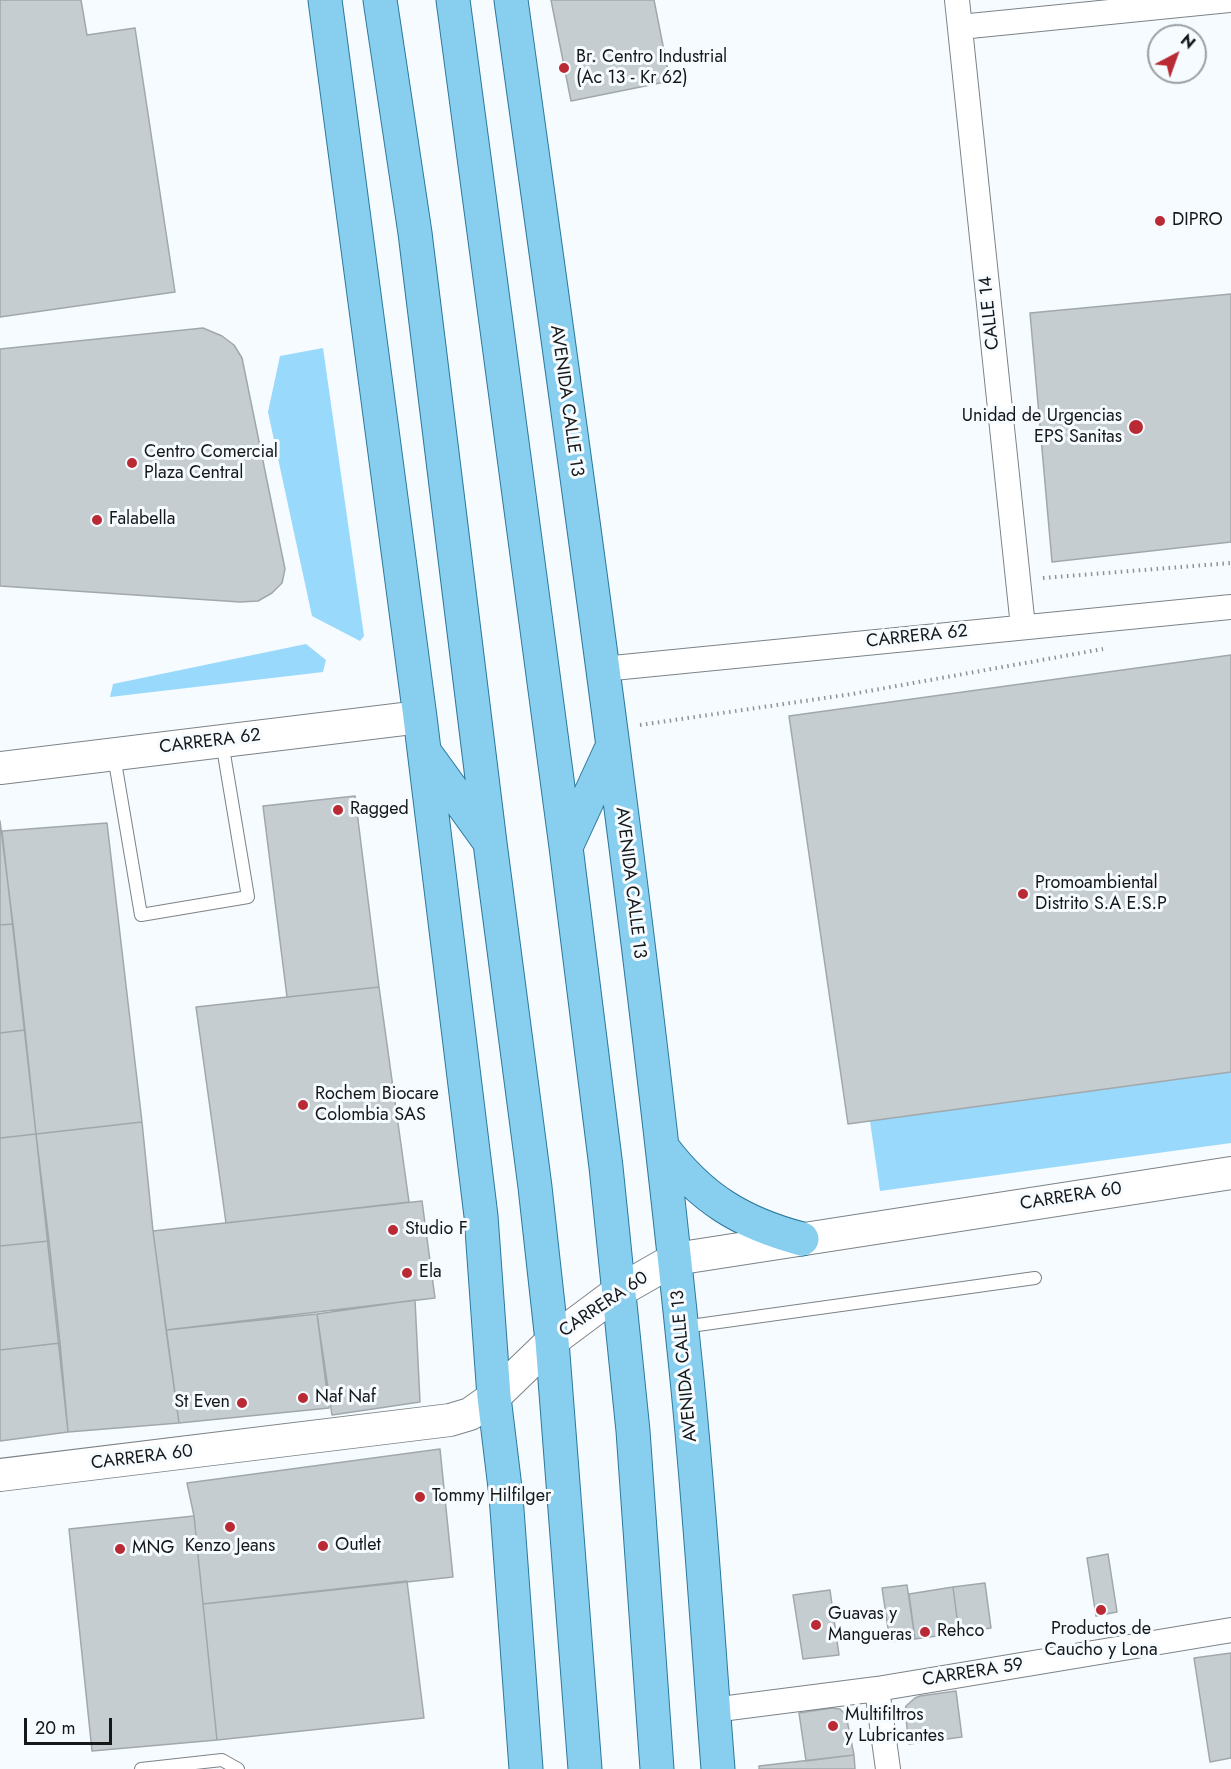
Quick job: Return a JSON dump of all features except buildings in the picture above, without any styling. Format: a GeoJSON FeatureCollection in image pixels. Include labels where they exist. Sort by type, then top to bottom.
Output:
{"type":"FeatureCollection","features":[{"type":"Feature","properties":{"kind":"main road"},"geometry":{"type":"LineString","coordinates":[[325,0],[420,717],[481,1216],[494,1397],[506,1496],[526,1769]]}},
{"type":"Feature","properties":{"kind":"main road"},"geometry":{"type":"LineString","coordinates":[[380,0],[415,233],[535,1187],[552,1341],[585,1769]]}},
{"type":"Feature","properties":{"kind":"main road"},"geometry":{"type":"LineString","coordinates":[[453,0],[605,1155],[633,1431],[657,1769]]}},
{"type":"Feature","properties":{"kind":"main road","name":"AVENIDA CALLE 13"},"geometry":{"type":"LineString","coordinates":[[511,0],[603,669],[625,735],[682,1327],[718,1769]]}},
{"type":"Feature","properties":{"kind":"main road"},"geometry":{"type":"LineString","coordinates":[[566,847],[625,735]]}},
{"type":"Feature","properties":{"kind":"main road"},"geometry":{"type":"LineString","coordinates":[[423,750],[490,843]]}},
{"type":"Feature","properties":{"kind":"main road"},"geometry":{"type":"LineString","coordinates":[[663,1148],[692,1183],[717,1203],[743,1219],[772,1231],[802,1239]]}},
{"type":"Feature","properties":{"kind":"street","name":"CALLE 14"},"geometry":{"type":"LineString","coordinates":[[957,0],[1023,627]]}},
{"type":"Feature","properties":{"kind":"street"},"geometry":{"type":"LineString","coordinates":[[960,27],[1229,0]]}},
{"type":"Feature","properties":{"kind":"street","name":"CARRERA 62"},"geometry":{"type":"LineString","coordinates":[[603,669],[1231,607]]}},
{"type":"Feature","properties":{"kind":"street","name":"CARRERA 62"},"geometry":{"type":"LineString","coordinates":[[0,768],[420,717]]}},
{"type":"Feature","properties":{"kind":"street","name":"CARRERA 60"},"geometry":{"type":"LineString","coordinates":[[0,1475],[450,1420],[470,1414],[494,1397],[552,1341],[619,1291],[675,1259],[1231,1173]]}},
{"type":"Feature","properties":{"kind":"street","name":"CARRERA 59"},"geometry":{"type":"LineString","coordinates":[[713,1710],[878,1689],[1231,1630]]}},
{"type":"Feature","properties":{"kind":"street"},"geometry":{"type":"LineString","coordinates":[[878,1689],[888,1769]]}},
{"type":"Feature","properties":{"kind":"lane"},"geometry":{"type":"LineString","coordinates":[[114,754],[141,915],[248,897],[222,741]]}},
{"type":"Feature","properties":{"kind":"lane"},"geometry":{"type":"LineString","coordinates":[[682,1327],[1035,1278]]}},
{"type":"Feature","properties":{"kind":"lane"},"geometry":{"type":"LineString","coordinates":[[141,1769],[189,1766],[222,1760],[238,1769]]}},
{"type":"Feature","properties":{"kind":"path"},"geometry":{"type":"LineString","coordinates":[[1019,579],[1071,577],[1231,563]]}},
{"type":"Feature","properties":{"kind":"path"},"geometry":{"type":"LineString","coordinates":[[625,735],[1104,649]]}},
{"type":"Feature","properties":{"kind":"shaded area"},"geometry":{"type":"Polygon","coordinates":[[[323,348],[364,636],[360,641],[312,616],[268,412],[280,356],[323,348]]]}},
{"type":"Feature","properties":{"kind":"shaded area"},"geometry":{"type":"Polygon","coordinates":[[[306,644],[326,660],[323,672],[110,697],[113,684],[306,644]]]}},
{"type":"Feature","properties":{"kind":"shaded area"},"geometry":{"type":"Polygon","coordinates":[[[1231,1072],[1231,1143],[880,1191],[870,1121],[1231,1072]]]}},
{"type":"Feature","properties":{"kind":"place","name":"Br. Centro Industrial (Ac 13 - Kr 62)"},"geometry":{"type":"Point","coordinates":[564,68]}},
{"type":"Feature","properties":{"kind":"place","name":"DIPRO"},"geometry":{"type":"Point","coordinates":[1160,221]}},
{"type":"Feature","properties":{"kind":"place","name":"Unidad de Urgencias EPS Sanitas"},"geometry":{"type":"Point","coordinates":[1136,427]}},
{"type":"Feature","properties":{"kind":"place","name":"Centro Comercial Plaza Central"},"geometry":{"type":"Point","coordinates":[132,463]}},
{"type":"Feature","properties":{"kind":"place","name":"Falabella"},"geometry":{"type":"Point","coordinates":[97,520]}},
{"type":"Feature","properties":{"kind":"place","name":"Ragged"},"geometry":{"type":"Point","coordinates":[338,810]}},
{"type":"Feature","properties":{"kind":"place","name":"Promoambiental Distrito S.A E.S.P"},"geometry":{"type":"Point","coordinates":[1023,894]}},
{"type":"Feature","properties":{"kind":"place","name":"Rochem Biocare Colombia SAS"},"geometry":{"type":"Point","coordinates":[303,1105]}},
{"type":"Feature","properties":{"kind":"place","name":"Studio F"},"geometry":{"type":"Point","coordinates":[393,1230]}},
{"type":"Feature","properties":{"kind":"place","name":"Ela"},"geometry":{"type":"Point","coordinates":[407,1273]}},
{"type":"Feature","properties":{"kind":"place","name":"Naf Naf"},"geometry":{"type":"Point","coordinates":[303,1398]}},
{"type":"Feature","properties":{"kind":"place","name":"St Even"},"geometry":{"type":"Point","coordinates":[242,1403]}},
{"type":"Feature","properties":{"kind":"place","name":"Tommy Hilfilger"},"geometry":{"type":"Point","coordinates":[420,1497]}},
{"type":"Feature","properties":{"kind":"place","name":"Kenzo Jeans"},"geometry":{"type":"Point","coordinates":[230,1527]}},
{"type":"Feature","properties":{"kind":"place","name":"Outlet"},"geometry":{"type":"Point","coordinates":[323,1546]}},
{"type":"Feature","properties":{"kind":"place","name":"MNG"},"geometry":{"type":"Point","coordinates":[120,1549]}},
{"type":"Feature","properties":{"kind":"place","name":"Productos de Caucho y Lona"},"geometry":{"type":"Point","coordinates":[1101,1610]}},
{"type":"Feature","properties":{"kind":"place","name":"Guavas y Mangueras"},"geometry":{"type":"Point","coordinates":[816,1625]}},
{"type":"Feature","properties":{"kind":"place","name":"Rehco"},"geometry":{"type":"Point","coordinates":[925,1632]}},
{"type":"Feature","properties":{"kind":"place","name":"Multifiltros y Lubricantes"},"geometry":{"type":"Point","coordinates":[833,1726]}}]}
